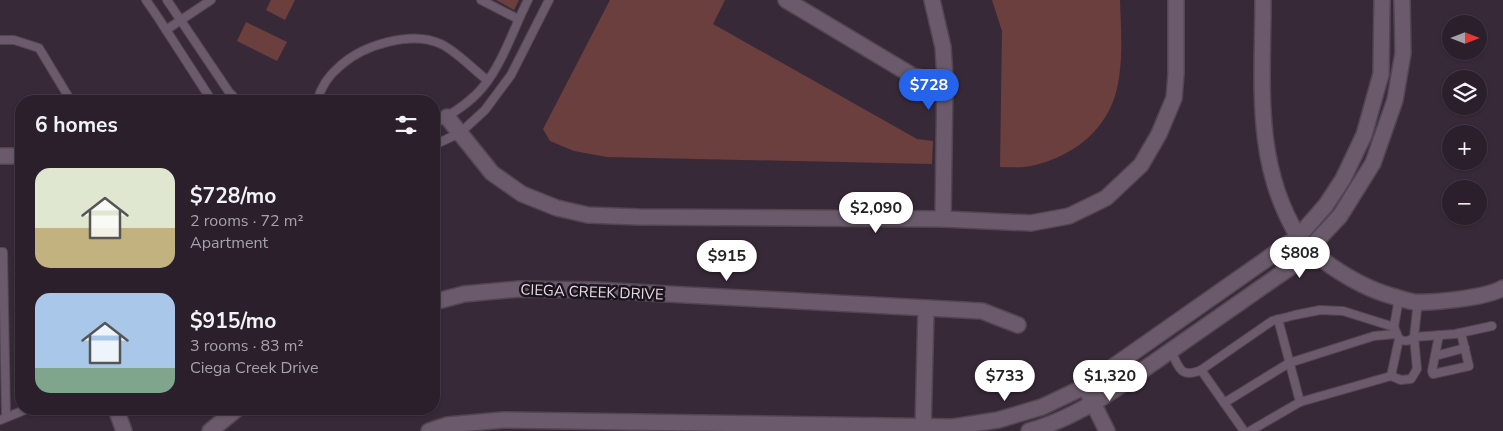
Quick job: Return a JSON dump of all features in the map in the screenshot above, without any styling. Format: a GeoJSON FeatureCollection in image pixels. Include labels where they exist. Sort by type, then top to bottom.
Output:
{"type":"FeatureCollection","features":[{"type":"Feature","properties":{"kind":"street"},"geometry":{"type":"LineString","coordinates":[[786,0],[913,76],[928,79],[945,78]]}},
{"type":"Feature","properties":{"kind":"street"},"geometry":{"type":"LineString","coordinates":[[932,0],[943,47],[945,78],[943,219]]}},
{"type":"Feature","properties":{"kind":"street"},"geometry":{"type":"LineString","coordinates":[[440,120],[460,134],[492,173],[522,194],[557,208],[588,215],[943,219],[1031,223],[1069,216],[1106,198],[1142,165],[1159,134],[1174,98],[1176,74],[1176,0]]}},
{"type":"Feature","properties":{"kind":"street"},"geometry":{"type":"LineString","coordinates":[[1263,0],[1262,113],[1267,158],[1277,194],[1298,237],[1342,274],[1377,292],[1399,298],[1418,301],[1456,300],[1503,288]]}},
{"type":"Feature","properties":{"kind":"street"},"geometry":{"type":"LineString","coordinates":[[429,431],[447,425],[503,420],[923,429],[953,427],[998,420],[1042,407],[1084,387],[1298,237],[1326,205],[1343,179],[1364,135],[1381,74],[1382,0]]}},
{"type":"Feature","properties":{"kind":"street"},"geometry":{"type":"LineString","coordinates":[[1029,431],[1043,427],[1094,404],[1171,351],[1295,264],[1340,216],[1373,163],[1395,100],[1403,53],[1402,0]]}},
{"type":"Feature","properties":{"kind":"street"},"geometry":{"type":"LineString","coordinates":[[0,156],[15,156]]}},
{"type":"Feature","properties":{"kind":"street","name":"CIEGA CREEK DRIVE"},"geometry":{"type":"LineString","coordinates":[[440,300],[464,294],[519,289],[586,290],[982,311],[1018,324]]}},
{"type":"Feature","properties":{"kind":"street"},"geometry":{"type":"LineString","coordinates":[[923,429],[926,308]]}},
{"type":"Feature","properties":{"kind":"street"},"geometry":{"type":"LineString","coordinates":[[1084,387],[1107,431]]}},
{"type":"Feature","properties":{"kind":"street"},"geometry":{"type":"LineString","coordinates":[[118,415],[124,431]]}},
{"type":"Feature","properties":{"kind":"street"},"geometry":{"type":"LineString","coordinates":[[210,431],[230,415]]}},
{"type":"Feature","properties":{"kind":"lane"},"geometry":{"type":"LineString","coordinates":[[146,0],[208,95]]}},
{"type":"Feature","properties":{"kind":"lane"},"geometry":{"type":"LineString","coordinates":[[167,0],[232,95]]}},
{"type":"Feature","properties":{"kind":"lane"},"geometry":{"type":"LineString","coordinates":[[166,30],[210,0]]}},
{"type":"Feature","properties":{"kind":"lane"},"geometry":{"type":"LineString","coordinates":[[481,0],[518,19]]}},
{"type":"Feature","properties":{"kind":"lane"},"geometry":{"type":"LineString","coordinates":[[440,120],[457,111],[483,87],[497,66],[528,0]]}},
{"type":"Feature","properties":{"kind":"lane"},"geometry":{"type":"LineString","coordinates":[[440,143],[460,134],[485,110],[511,76],[549,0]]}},
{"type":"Feature","properties":{"kind":"lane"},"geometry":{"type":"LineString","coordinates":[[320,95],[328,79],[340,65],[363,52],[404,38],[420,39],[443,45],[488,80]]}},
{"type":"Feature","properties":{"kind":"lane"},"geometry":{"type":"LineString","coordinates":[[0,40],[14,40],[39,48],[67,95]]}},
{"type":"Feature","properties":{"kind":"lane"},"geometry":{"type":"LineString","coordinates":[[0,252],[3,252],[3,419],[15,414]]}},
{"type":"Feature","properties":{"kind":"lane"},"geometry":{"type":"LineString","coordinates":[[1391,376],[1399,298]]}},
{"type":"Feature","properties":{"kind":"lane"},"geometry":{"type":"LineString","coordinates":[[1250,431],[1300,402],[1391,376],[1406,380],[1411,379],[1417,369],[1414,337],[1418,301]]}},
{"type":"Feature","properties":{"kind":"lane"},"geometry":{"type":"LineString","coordinates":[[1171,351],[1181,370],[1187,374],[1201,370],[1272,321],[1320,310],[1343,311],[1396,333],[1403,342],[1409,341],[1414,337],[1461,332],[1492,326]]}},
{"type":"Feature","properties":{"kind":"lane"},"geometry":{"type":"LineString","coordinates":[[1278,319],[1300,402]]}},
{"type":"Feature","properties":{"kind":"lane"},"geometry":{"type":"LineString","coordinates":[[1439,335],[1433,374],[1467,367],[1469,364],[1461,332]]}},
{"type":"Feature","properties":{"kind":"lane"},"geometry":{"type":"LineString","coordinates":[[1224,403],[1290,363],[1374,336],[1396,333]]}},
{"type":"Feature","properties":{"kind":"lane"},"geometry":{"type":"LineString","coordinates":[[1435,356],[1465,348]]}},
{"type":"Feature","properties":{"kind":"lane"},"geometry":{"type":"LineString","coordinates":[[1201,370],[1244,431]]}},
{"type":"Feature","properties":{"kind":"shaded area"},"geometry":{"type":"Polygon","coordinates":[[[271,0],[295,0],[285,20],[266,10],[271,0]]]}},
{"type":"Feature","properties":{"kind":"shaded area"},"geometry":{"type":"Polygon","coordinates":[[[496,0],[519,0],[514,10],[496,0]]]}},
{"type":"Feature","properties":{"kind":"shaded area"},"geometry":{"type":"Polygon","coordinates":[[[610,0],[725,0],[713,24],[917,139],[933,141],[932,164],[607,157],[574,151],[550,141],[543,129],[610,0]]]}},
{"type":"Feature","properties":{"kind":"shaded area"},"geometry":{"type":"Polygon","coordinates":[[[992,0],[1120,0],[1120,73],[1110,110],[1093,133],[1083,142],[1058,157],[1027,167],[1000,167],[1002,31],[992,0]]]}},
{"type":"Feature","properties":{"kind":"shaded area"},"geometry":{"type":"Polygon","coordinates":[[[246,22],[287,42],[277,61],[237,41],[246,22]]]}}]}
